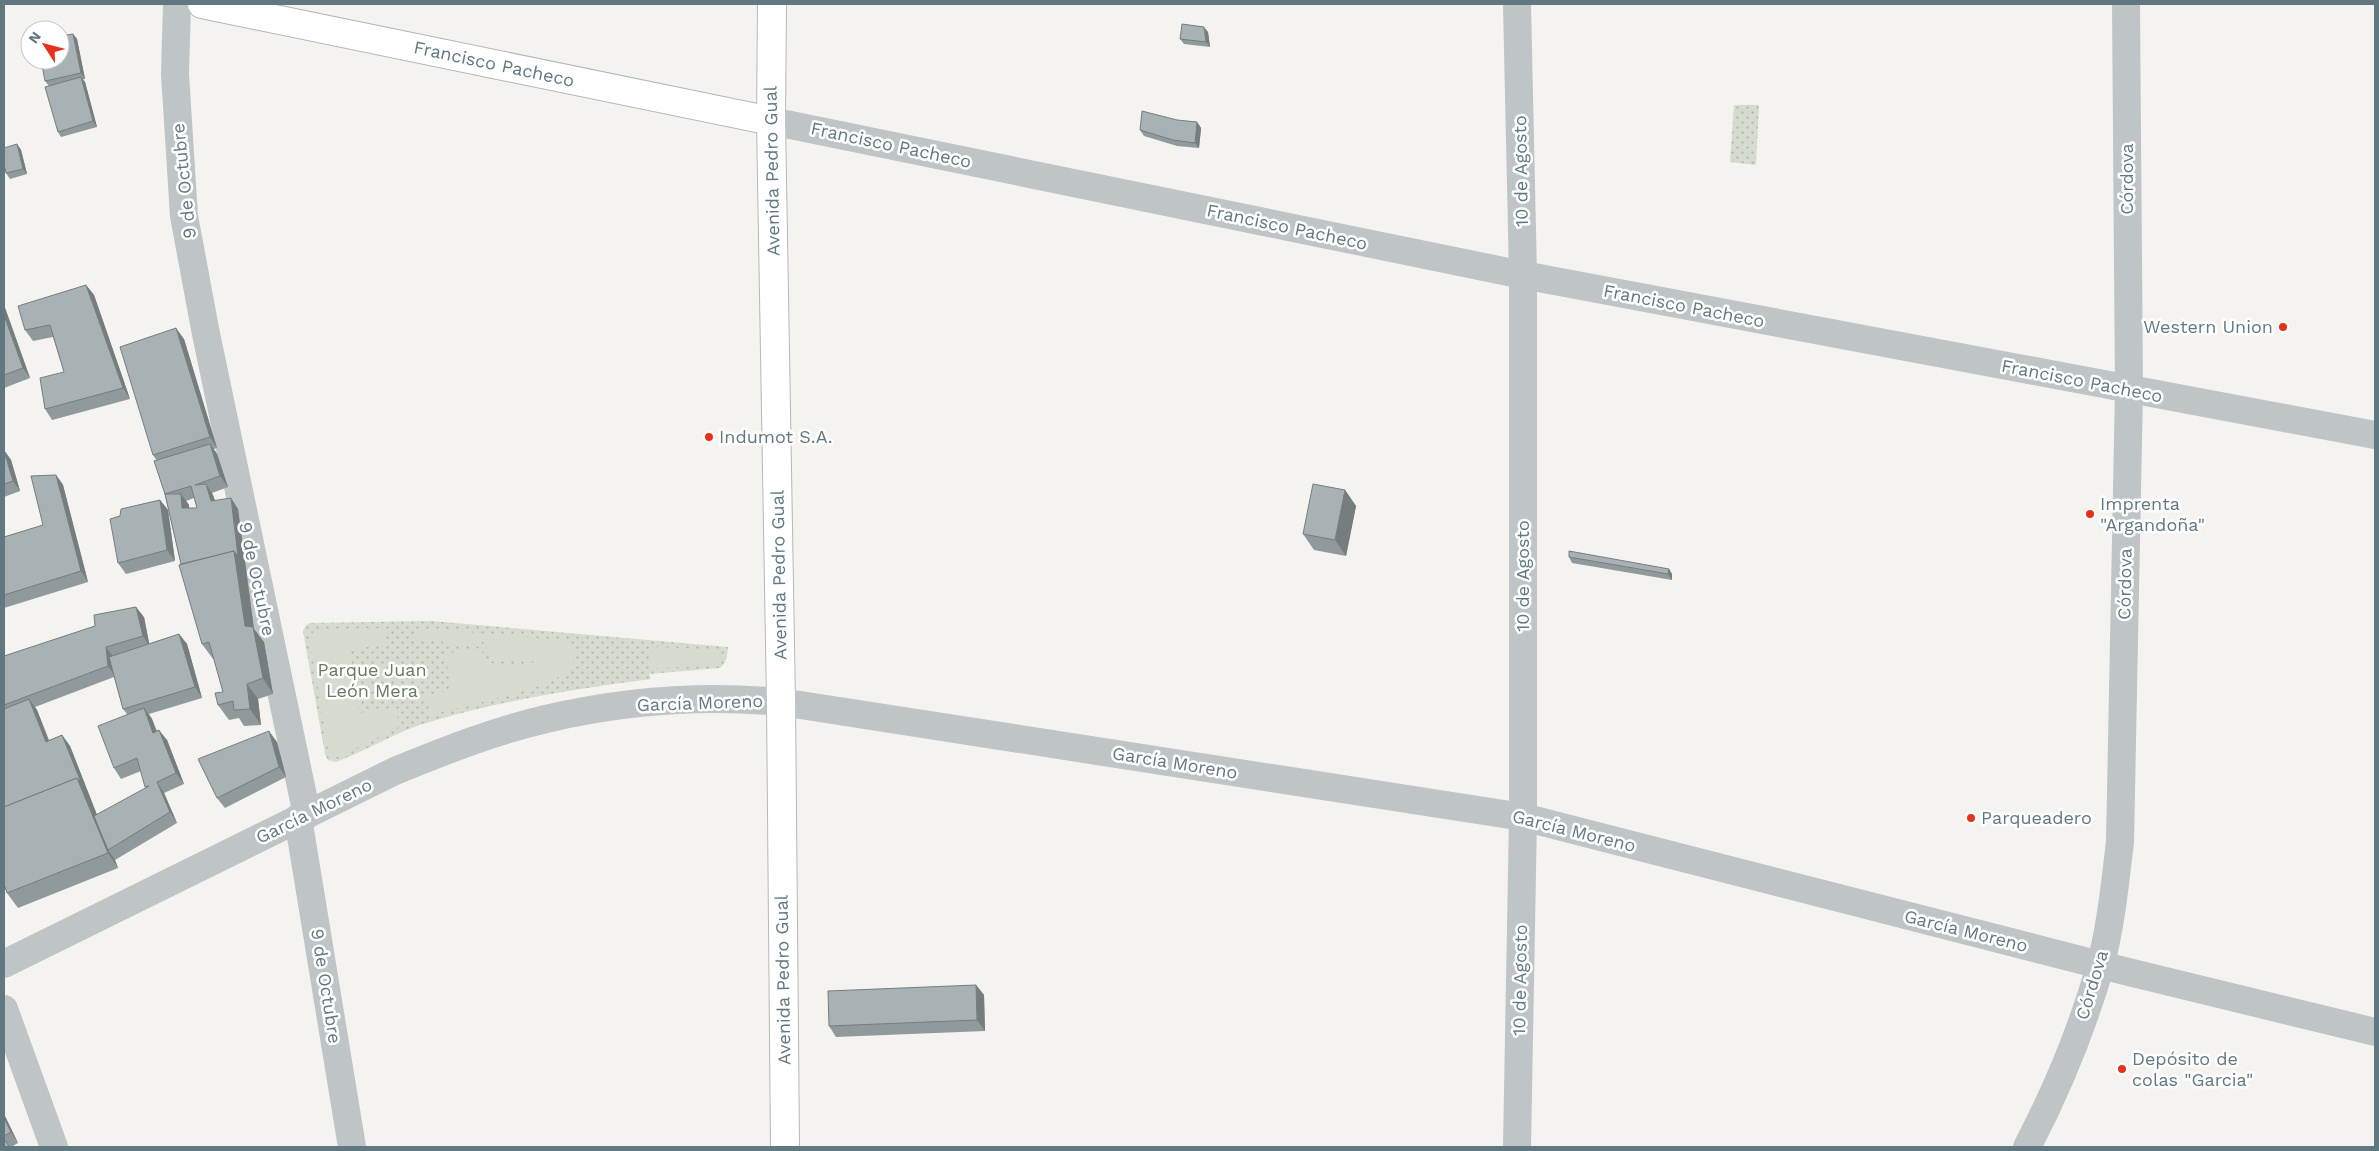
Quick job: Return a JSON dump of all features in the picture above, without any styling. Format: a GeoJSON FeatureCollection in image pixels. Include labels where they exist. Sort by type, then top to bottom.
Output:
{"type":"FeatureCollection","features":[{"type":"Feature","properties":{"kind":"main road","name":"Francisco Pacheco"},"geometry":{"type":"LineString","coordinates":[[202,4],[771,121]]}},
{"type":"Feature","properties":{"kind":"main road","name":"Avenida Pedro Gual"},"geometry":{"type":"LineString","coordinates":[[772,4],[771,121],[781,702],[785,1147]]}},
{"type":"Feature","properties":{"kind":"street","name":"9 de Octubre"},"geometry":{"type":"LineString","coordinates":[[177,4],[176,74],[184,216],[302,817],[352,1147]]}},
{"type":"Feature","properties":{"kind":"street","name":"10 de Agosto"},"geometry":{"type":"LineString","coordinates":[[1517,4],[1523,275],[1523,817],[1517,1147]]}},
{"type":"Feature","properties":{"kind":"street","name":"Córdova"},"geometry":{"type":"LineString","coordinates":[[2027,1147],[2066,1062],[2100,965],[2112,904],[2120,842],[2128,390],[2126,4]]}},
{"type":"Feature","properties":{"kind":"street","name":"Francisco Pacheco"},"geometry":{"type":"LineString","coordinates":[[771,121],[1523,275],[2375,435]]}},
{"type":"Feature","properties":{"kind":"street","name":"García Moreno"},"geometry":{"type":"LineString","coordinates":[[4,964],[395,771],[459,746],[546,719],[609,707],[719,699],[781,702],[1523,817],[2100,965],[2375,1032]]}},
{"type":"Feature","properties":{"kind":"street"},"geometry":{"type":"LineString","coordinates":[[4,1009],[54,1147]]}},
{"type":"Feature","properties":{"kind":"green space"},"geometry":{"type":"Polygon","coordinates":[[[1734,105],[1759,105],[1756,165],[1730,162],[1734,105]]]}},
{"type":"Feature","properties":{"kind":"green space","name":"Parque Juan León Mera"},"geometry":{"type":"Polygon","coordinates":[[[432,621],[728,647],[727,656],[720,668],[649,674],[651,679],[508,702],[423,724],[336,762],[328,760],[325,754],[303,631],[306,625],[310,623],[432,621]]]}},
{"type":"Feature","properties":{"kind":"green space"},"geometry":{"type":"Polygon","coordinates":[[[383,628],[385,644],[350,650],[359,713],[396,707],[399,727],[338,757],[331,755],[328,748],[309,637],[316,629],[383,628]]]}},
{"type":"Feature","properties":{"kind":"green space"},"geometry":{"type":"Polygon","coordinates":[[[443,630],[571,641],[574,660],[569,670],[543,684],[504,697],[430,715],[426,696],[452,690],[445,654],[481,648],[484,656],[489,661],[503,666],[536,662],[535,658],[511,661],[498,659],[488,651],[485,642],[444,647],[442,639],[416,642],[414,631],[443,630]]]}},
{"type":"Feature","properties":{"kind":"green space"},"geometry":{"type":"Polygon","coordinates":[[[652,647],[722,650],[721,660],[714,665],[651,669],[652,647]]]}},
{"type":"Feature","properties":{"kind":"building"},"geometry":{"type":"Polygon","coordinates":[[[1182,24],[1204,27],[1206,42],[1180,39],[1182,24]]]}},
{"type":"Feature","properties":{"kind":"building"},"geometry":{"type":"Polygon","coordinates":[[[70,34],[73,34],[81,73],[45,81],[43,70],[70,70],[70,34]]]}},
{"type":"Feature","properties":{"kind":"building"},"geometry":{"type":"Polygon","coordinates":[[[81,77],[93,121],[58,132],[45,87],[81,77]]]}},
{"type":"Feature","properties":{"kind":"building"},"geometry":{"type":"Polygon","coordinates":[[[1142,111],[1177,120],[1197,122],[1195,143],[1173,140],[1140,130],[1142,111]]]}},
{"type":"Feature","properties":{"kind":"building"},"geometry":{"type":"Polygon","coordinates":[[[17,144],[23,169],[6,173],[4,148],[17,144]]]}},
{"type":"Feature","properties":{"kind":"building"},"geometry":{"type":"Polygon","coordinates":[[[86,285],[123,388],[45,409],[40,378],[64,372],[50,325],[25,330],[18,306],[86,285]]]}},
{"type":"Feature","properties":{"kind":"building"},"geometry":{"type":"Polygon","coordinates":[[[4,315],[23,368],[4,375],[4,315]]]}},
{"type":"Feature","properties":{"kind":"building"},"geometry":{"type":"Polygon","coordinates":[[[176,328],[210,437],[153,455],[120,347],[176,328]]]}},
{"type":"Feature","properties":{"kind":"building"},"geometry":{"type":"Polygon","coordinates":[[[210,444],[220,476],[195,485],[206,484],[211,501],[231,498],[238,556],[234,551],[181,564],[165,494],[154,461],[210,444]],[[191,486],[165,494],[181,494],[182,508],[197,508],[191,486]]]}},
{"type":"Feature","properties":{"kind":"building"},"geometry":{"type":"Polygon","coordinates":[[[4,451],[13,481],[4,484],[4,451]]]}},
{"type":"Feature","properties":{"kind":"building"},"geometry":{"type":"Polygon","coordinates":[[[56,475],[81,571],[4,595],[4,537],[43,525],[31,476],[56,475]]]}},
{"type":"Feature","properties":{"kind":"building"},"geometry":{"type":"Polygon","coordinates":[[[1313,484],[1345,490],[1335,540],[1303,534],[1313,484]]]}},
{"type":"Feature","properties":{"kind":"building"},"geometry":{"type":"Polygon","coordinates":[[[160,500],[167,550],[118,563],[110,519],[120,516],[121,509],[160,500]]]}},
{"type":"Feature","properties":{"kind":"building"},"geometry":{"type":"Polygon","coordinates":[[[234,551],[245,626],[253,627],[263,678],[247,684],[250,709],[234,710],[233,701],[218,705],[215,693],[223,692],[209,642],[202,644],[179,565],[234,551]]]}},
{"type":"Feature","properties":{"kind":"building"},"geometry":{"type":"Polygon","coordinates":[[[1569,551],[1669,569],[1668,574],[1569,557],[1569,551]]]}},
{"type":"Feature","properties":{"kind":"building"},"geometry":{"type":"Polygon","coordinates":[[[136,607],[143,636],[106,647],[108,666],[4,705],[4,656],[95,626],[94,615],[136,607]]]}},
{"type":"Feature","properties":{"kind":"building"},"geometry":{"type":"Polygon","coordinates":[[[179,634],[195,687],[123,709],[109,657],[179,634]]]}},
{"type":"Feature","properties":{"kind":"building"},"geometry":{"type":"Polygon","coordinates":[[[29,699],[46,742],[62,735],[81,782],[77,778],[4,807],[4,709],[29,699]]]}},
{"type":"Feature","properties":{"kind":"building"},"geometry":{"type":"Polygon","coordinates":[[[144,708],[153,733],[159,730],[176,773],[157,782],[170,812],[108,850],[94,816],[149,786],[145,787],[137,758],[114,768],[98,726],[144,708]]]}},
{"type":"Feature","properties":{"kind":"building"},"geometry":{"type":"Polygon","coordinates":[[[269,731],[279,767],[217,798],[198,759],[269,731]]]}},
{"type":"Feature","properties":{"kind":"building"},"geometry":{"type":"Polygon","coordinates":[[[77,778],[108,853],[7,893],[4,884],[4,807],[77,778]]]}},
{"type":"Feature","properties":{"kind":"building"},"geometry":{"type":"Polygon","coordinates":[[[976,985],[977,1020],[829,1026],[828,991],[976,985]]]}},
{"type":"Feature","properties":{"kind":"building"},"geometry":{"type":"Polygon","coordinates":[[[4,1118],[11,1132],[4,1136],[4,1118]]]}},
{"type":"Feature","properties":{"kind":"building"},"geometry":{"type":"Polygon","coordinates":[[[6,1141],[9,1147],[4,1147],[4,1142],[6,1141]]]}},
{"type":"Feature","properties":{"kind":"place","name":"Western Union"},"geometry":{"type":"Point","coordinates":[2283,327]}},
{"type":"Feature","properties":{"kind":"place","name":"Indumot S.A."},"geometry":{"type":"Point","coordinates":[709,437]}},
{"type":"Feature","properties":{"kind":"place","name":"Imprenta \"Argandoña\""},"geometry":{"type":"Point","coordinates":[2090,514]}},
{"type":"Feature","properties":{"kind":"place","name":"Parqueadero"},"geometry":{"type":"Point","coordinates":[1971,818]}},
{"type":"Feature","properties":{"kind":"place","name":"Depósito de colas \"Garcia\""},"geometry":{"type":"Point","coordinates":[2122,1069]}}]}
